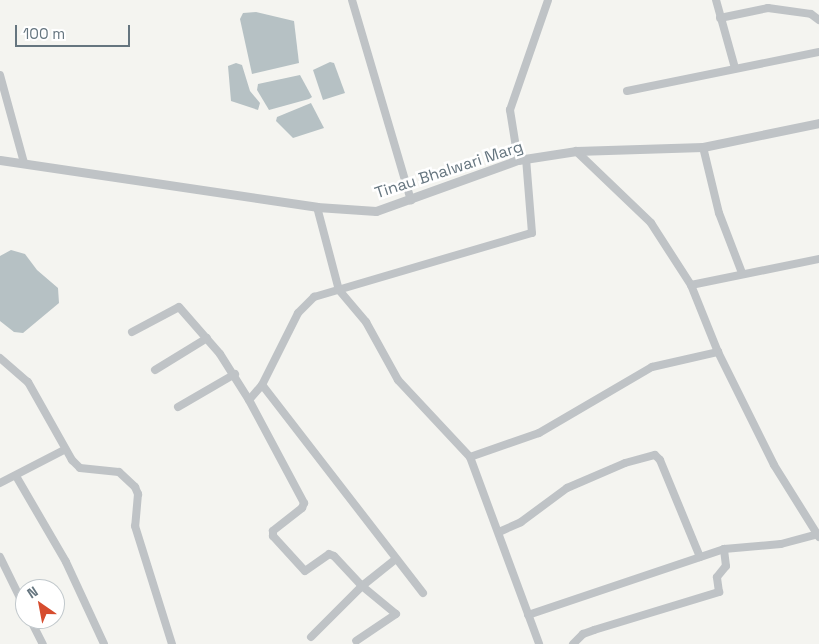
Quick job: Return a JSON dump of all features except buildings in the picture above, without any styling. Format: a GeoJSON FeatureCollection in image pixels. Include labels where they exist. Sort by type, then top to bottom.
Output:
{"type":"FeatureCollection","features":[{"type":"Feature","properties":{"kind":"street"},"geometry":{"type":"LineString","coordinates":[[352,0],[411,200]]}},
{"type":"Feature","properties":{"kind":"street"},"geometry":{"type":"LineString","coordinates":[[249,400],[262,385],[308,301],[339,290],[532,233],[522,160],[510,110],[548,0]]}},
{"type":"Feature","properties":{"kind":"street"},"geometry":{"type":"LineString","coordinates":[[716,0],[735,68]]}},
{"type":"Feature","properties":{"kind":"street"},"geometry":{"type":"LineString","coordinates":[[720,18],[768,8],[811,14],[819,20]]}},
{"type":"Feature","properties":{"kind":"street"},"geometry":{"type":"LineString","coordinates":[[627,91],[819,52]]}},
{"type":"Feature","properties":{"kind":"street"},"geometry":{"type":"LineString","coordinates":[[0,74],[24,163]]}},
{"type":"Feature","properties":{"kind":"street","name":"Tinau Bhalwari Marg"},"geometry":{"type":"LineString","coordinates":[[0,160],[317,207],[376,211],[522,160],[576,150],[703,147],[819,123]]}},
{"type":"Feature","properties":{"kind":"street"},"geometry":{"type":"LineString","coordinates":[[703,147],[719,213],[742,273]]}},
{"type":"Feature","properties":{"kind":"street"},"geometry":{"type":"LineString","coordinates":[[528,615],[724,550],[781,544],[818,535],[774,465],[718,352],[692,285],[651,224],[576,150]]}},
{"type":"Feature","properties":{"kind":"street"},"geometry":{"type":"LineString","coordinates":[[317,207],[339,290],[366,322],[398,380],[418,404],[470,457],[539,644]]}},
{"type":"Feature","properties":{"kind":"street"},"geometry":{"type":"LineString","coordinates":[[692,285],[742,273],[819,259]]}},
{"type":"Feature","properties":{"kind":"street"},"geometry":{"type":"LineString","coordinates":[[132,332],[179,307],[207,338],[235,374],[304,503],[302,508],[273,531],[273,536],[305,571],[332,554],[362,586],[394,611],[396,616],[356,640]]}},
{"type":"Feature","properties":{"kind":"street"},"geometry":{"type":"LineString","coordinates":[[155,370],[207,338]]}},
{"type":"Feature","properties":{"kind":"street"},"geometry":{"type":"LineString","coordinates":[[470,457],[539,433],[652,367],[718,352]]}},
{"type":"Feature","properties":{"kind":"street"},"geometry":{"type":"LineString","coordinates":[[0,358],[28,382],[64,450],[80,468],[119,472],[129,478],[138,494],[135,526],[172,644]]}},
{"type":"Feature","properties":{"kind":"street"},"geometry":{"type":"LineString","coordinates":[[178,407],[235,374]]}},
{"type":"Feature","properties":{"kind":"street"},"geometry":{"type":"LineString","coordinates":[[262,385],[423,593]]}},
{"type":"Feature","properties":{"kind":"street"},"geometry":{"type":"LineString","coordinates":[[0,483],[64,450]]}},
{"type":"Feature","properties":{"kind":"street"},"geometry":{"type":"LineString","coordinates":[[499,532],[520,522],[567,488],[625,463],[654,455],[660,460],[700,557]]}},
{"type":"Feature","properties":{"kind":"street"},"geometry":{"type":"LineString","coordinates":[[16,476],[66,562],[104,644]]}},
{"type":"Feature","properties":{"kind":"street"},"geometry":{"type":"LineString","coordinates":[[573,644],[583,634],[594,630],[719,592],[717,577],[726,566],[724,550]]}},
{"type":"Feature","properties":{"kind":"street"},"geometry":{"type":"LineString","coordinates":[[0,557],[15,588]]}},
{"type":"Feature","properties":{"kind":"street"},"geometry":{"type":"LineString","coordinates":[[311,637],[362,586],[396,559]]}},
{"type":"Feature","properties":{"kind":"street"},"geometry":{"type":"LineString","coordinates":[[35,629],[43,644]]}},
{"type":"Feature","properties":{"kind":"shaded area"},"geometry":{"type":"Polygon","coordinates":[[[256,12],[294,21],[299,63],[252,74],[240,19],[243,13],[256,12]]]}},
{"type":"Feature","properties":{"kind":"shaded area"},"geometry":{"type":"Polygon","coordinates":[[[330,62],[334,63],[345,93],[323,100],[313,70],[330,62]]]}},
{"type":"Feature","properties":{"kind":"shaded area"},"geometry":{"type":"Polygon","coordinates":[[[236,63],[242,65],[250,91],[260,103],[258,110],[231,101],[228,66],[236,63]]]}},
{"type":"Feature","properties":{"kind":"shaded area"},"geometry":{"type":"Polygon","coordinates":[[[300,75],[312,97],[269,110],[257,90],[258,84],[300,75]]]}},
{"type":"Feature","properties":{"kind":"shaded area"},"geometry":{"type":"Polygon","coordinates":[[[311,103],[324,128],[293,138],[276,121],[277,117],[311,103]]]}},
{"type":"Feature","properties":{"kind":"shaded area"},"geometry":{"type":"Polygon","coordinates":[[[11,250],[25,254],[37,270],[58,288],[59,303],[23,333],[14,332],[0,321],[0,256],[11,250]]]}}]}
